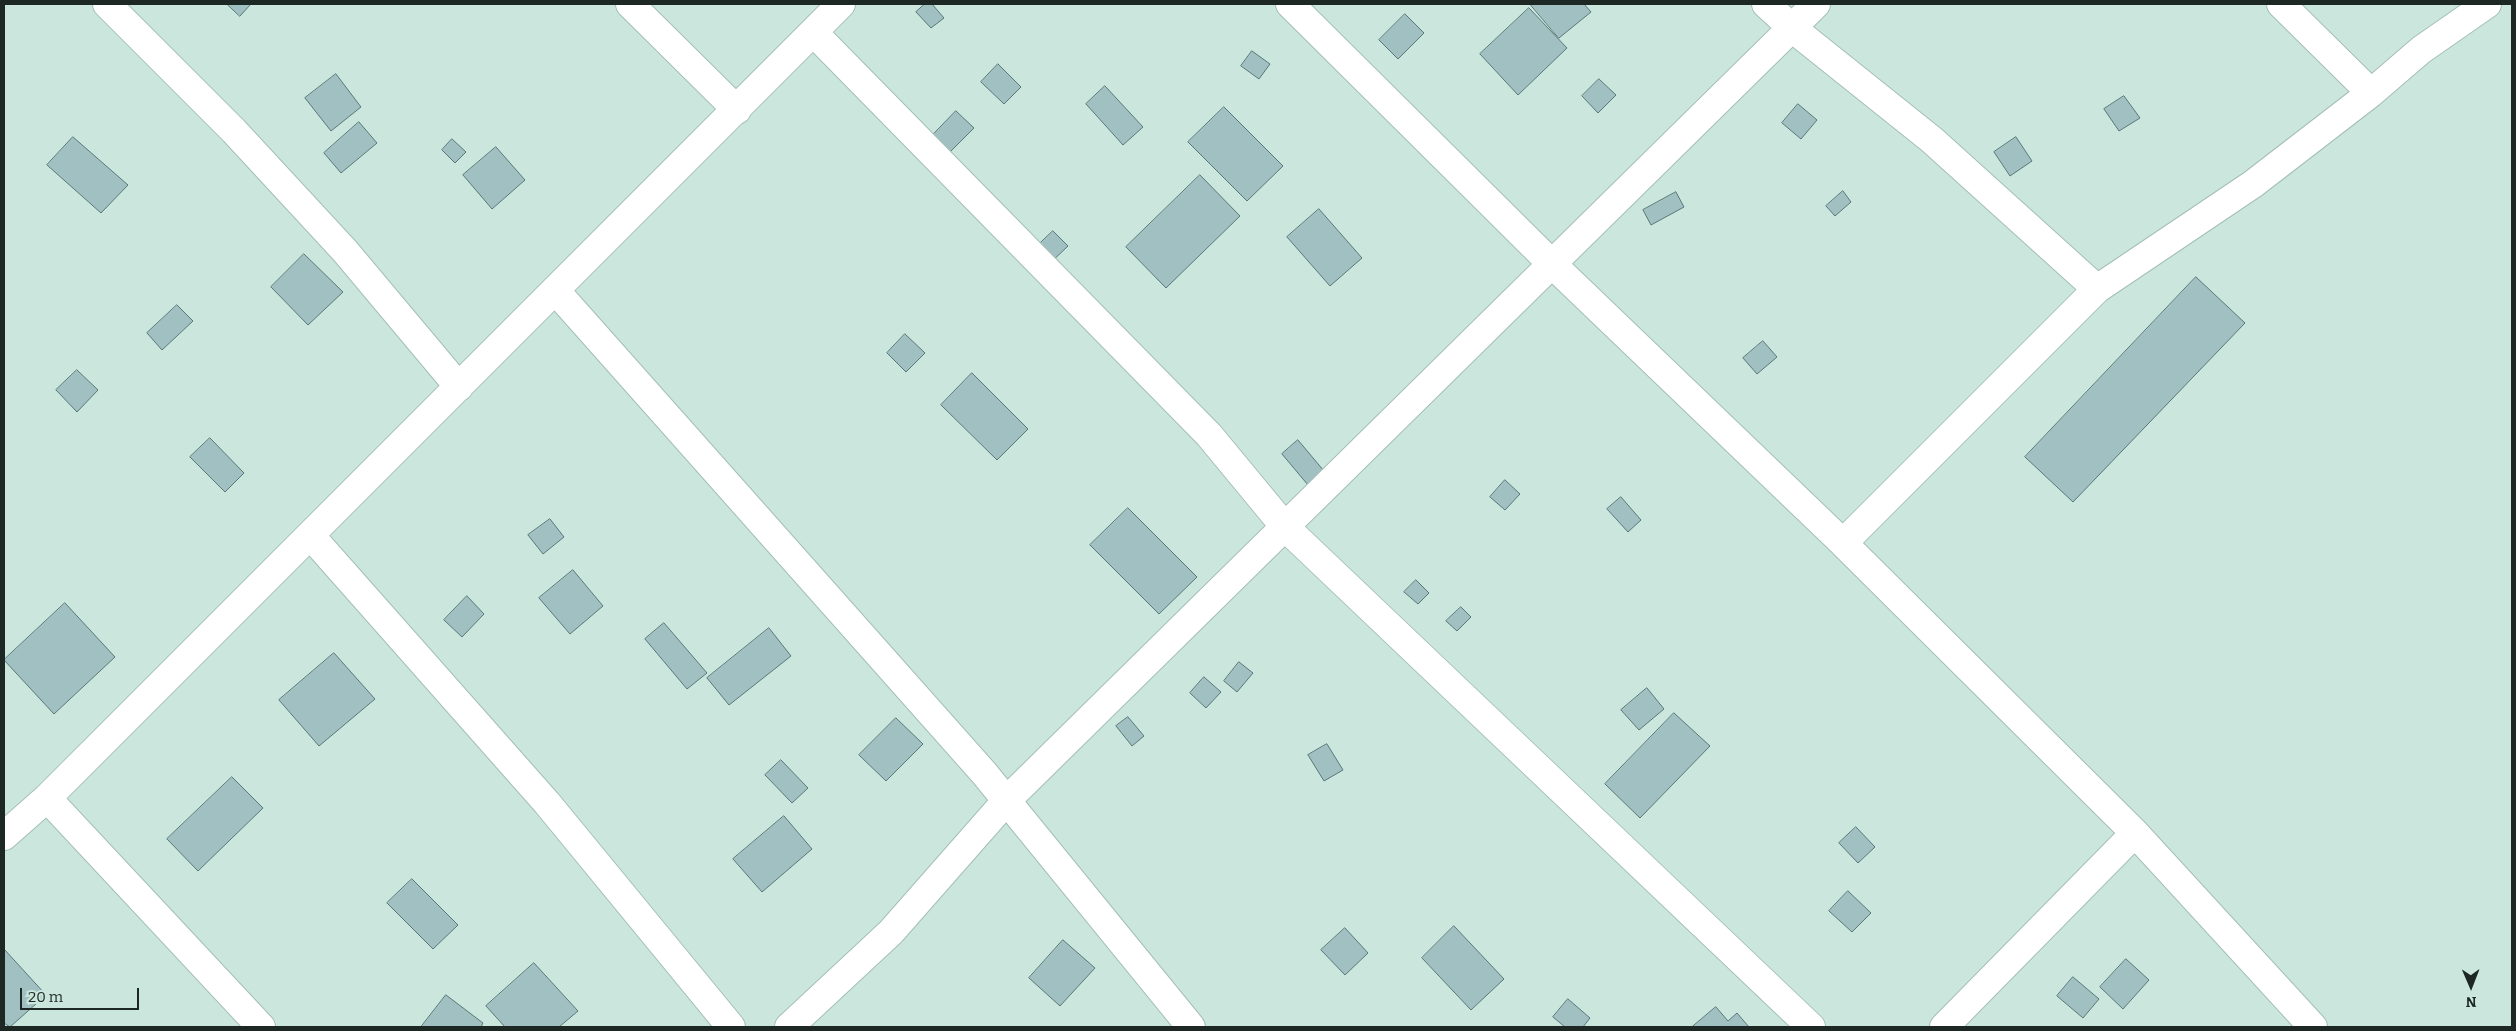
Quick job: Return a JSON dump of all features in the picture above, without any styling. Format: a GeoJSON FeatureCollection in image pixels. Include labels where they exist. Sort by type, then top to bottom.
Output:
{"type":"FeatureCollection","features":[{"type":"Feature","properties":{"kind":"street"},"geometry":{"type":"LineString","coordinates":[[107,4],[234,131],[345,250],[459,387]]}},
{"type":"Feature","properties":{"kind":"street"},"geometry":{"type":"LineString","coordinates":[[630,4],[737,110]]}},
{"type":"Feature","properties":{"kind":"street"},"geometry":{"type":"LineString","coordinates":[[4,836],[47,798],[841,4]]}},
{"type":"Feature","properties":{"kind":"street"},"geometry":{"type":"LineString","coordinates":[[1290,4],[1552,264],[1843,543],[2135,833],[2313,1027]]}},
{"type":"Feature","properties":{"kind":"street"},"geometry":{"type":"LineString","coordinates":[[1766,4],[1792,28],[1932,140],[2097,289]]}},
{"type":"Feature","properties":{"kind":"street"},"geometry":{"type":"LineString","coordinates":[[789,1027],[891,932],[1007,800],[1816,4]]}},
{"type":"Feature","properties":{"kind":"street"},"geometry":{"type":"LineString","coordinates":[[2281,4],[2371,94]]}},
{"type":"Feature","properties":{"kind":"street"},"geometry":{"type":"LineString","coordinates":[[1843,543],[2097,289],[2253,184],[2371,94],[2421,50],[2487,4]]}},
{"type":"Feature","properties":{"kind":"street"},"geometry":{"type":"LineString","coordinates":[[813,32],[1210,435],[1285,527],[1811,1027]]}},
{"type":"Feature","properties":{"kind":"street"},"geometry":{"type":"LineString","coordinates":[[555,290],[1007,800],[1192,1027]]}},
{"type":"Feature","properties":{"kind":"street"},"geometry":{"type":"LineString","coordinates":[[310,535],[547,803],[731,1027]]}},
{"type":"Feature","properties":{"kind":"street"},"geometry":{"type":"LineString","coordinates":[[47,798],[261,1027]]}},
{"type":"Feature","properties":{"kind":"street"},"geometry":{"type":"LineString","coordinates":[[1944,1027],[2135,833]]}},
{"type":"Feature","properties":{"kind":"building"},"geometry":{"type":"Polygon","coordinates":[[[227,4],[251,4],[240,16],[227,4]]]}},
{"type":"Feature","properties":{"kind":"building"},"geometry":{"type":"Polygon","coordinates":[[[925,4],[932,4],[944,18],[931,28],[916,12],[925,4]]]}},
{"type":"Feature","properties":{"kind":"building"},"geometry":{"type":"Polygon","coordinates":[[[1530,4],[1584,4],[1591,12],[1559,38],[1530,4]]]}},
{"type":"Feature","properties":{"kind":"building"},"geometry":{"type":"Polygon","coordinates":[[[1529,8],[1567,48],[1518,95],[1480,54],[1529,8]]]}},
{"type":"Feature","properties":{"kind":"building"},"geometry":{"type":"Polygon","coordinates":[[[1405,14],[1424,33],[1398,59],[1379,40],[1405,14]]]}},
{"type":"Feature","properties":{"kind":"building"},"geometry":{"type":"Polygon","coordinates":[[[1252,51],[1270,64],[1259,79],[1241,66],[1252,51]]]}},
{"type":"Feature","properties":{"kind":"building"},"geometry":{"type":"Polygon","coordinates":[[[998,64],[1021,87],[1004,104],[981,82],[998,64]]]}},
{"type":"Feature","properties":{"kind":"building"},"geometry":{"type":"Polygon","coordinates":[[[336,74],[361,107],[331,131],[305,98],[336,74]]]}},
{"type":"Feature","properties":{"kind":"building"},"geometry":{"type":"Polygon","coordinates":[[[1599,79],[1616,95],[1598,113],[1582,96],[1599,79]]]}},
{"type":"Feature","properties":{"kind":"building"},"geometry":{"type":"Polygon","coordinates":[[[1105,86],[1143,127],[1123,145],[1086,104],[1105,86]]]}},
{"type":"Feature","properties":{"kind":"building"},"geometry":{"type":"Polygon","coordinates":[[[2124,96],[2140,118],[2119,131],[2104,109],[2124,96]]]}},
{"type":"Feature","properties":{"kind":"building"},"geometry":{"type":"Polygon","coordinates":[[[1798,104],[1817,120],[1801,139],[1782,123],[1798,104]]]}},
{"type":"Feature","properties":{"kind":"building"},"geometry":{"type":"Polygon","coordinates":[[[1224,107],[1283,166],[1247,201],[1188,142],[1224,107]]]}},
{"type":"Feature","properties":{"kind":"building"},"geometry":{"type":"Polygon","coordinates":[[[956,111],[974,128],[948,154],[930,138],[956,111]]]}},
{"type":"Feature","properties":{"kind":"building"},"geometry":{"type":"Polygon","coordinates":[[[359,122],[377,143],[341,173],[324,153],[359,122]]]}},
{"type":"Feature","properties":{"kind":"building"},"geometry":{"type":"Polygon","coordinates":[[[73,137],[128,185],[101,213],[47,165],[73,137]]]}},
{"type":"Feature","properties":{"kind":"building"},"geometry":{"type":"Polygon","coordinates":[[[2016,137],[2032,161],[2010,176],[1994,152],[2016,137]]]}},
{"type":"Feature","properties":{"kind":"building"},"geometry":{"type":"Polygon","coordinates":[[[452,139],[466,152],[455,163],[442,150],[452,139]]]}},
{"type":"Feature","properties":{"kind":"building"},"geometry":{"type":"Polygon","coordinates":[[[496,147],[525,180],[492,209],[463,175],[496,147]]]}},
{"type":"Feature","properties":{"kind":"building"},"geometry":{"type":"Polygon","coordinates":[[[1200,175],[1240,216],[1166,288],[1126,247],[1200,175]]]}},
{"type":"Feature","properties":{"kind":"building"},"geometry":{"type":"Polygon","coordinates":[[[1843,191],[1851,202],[1835,216],[1826,206],[1843,191]]]}},
{"type":"Feature","properties":{"kind":"building"},"geometry":{"type":"Polygon","coordinates":[[[1676,192],[1684,207],[1651,225],[1643,210],[1676,192]]]}},
{"type":"Feature","properties":{"kind":"building"},"geometry":{"type":"Polygon","coordinates":[[[1319,209],[1362,258],[1330,286],[1287,237],[1319,209]]]}},
{"type":"Feature","properties":{"kind":"building"},"geometry":{"type":"Polygon","coordinates":[[[1053,231],[1068,246],[1046,267],[1031,252],[1053,231]]]}},
{"type":"Feature","properties":{"kind":"building"},"geometry":{"type":"Polygon","coordinates":[[[304,254],[343,292],[308,325],[271,287],[304,254]]]}},
{"type":"Feature","properties":{"kind":"building"},"geometry":{"type":"Polygon","coordinates":[[[2196,277],[2245,323],[2073,502],[2025,457],[2196,277]]]}},
{"type":"Feature","properties":{"kind":"building"},"geometry":{"type":"Polygon","coordinates":[[[177,305],[193,321],[162,350],[147,333],[177,305]]]}},
{"type":"Feature","properties":{"kind":"building"},"geometry":{"type":"Polygon","coordinates":[[[905,334],[925,353],[906,372],[887,353],[905,334]]]}},
{"type":"Feature","properties":{"kind":"building"},"geometry":{"type":"Polygon","coordinates":[[[1763,341],[1777,357],[1757,374],[1743,358],[1763,341]]]}},
{"type":"Feature","properties":{"kind":"building"},"geometry":{"type":"Polygon","coordinates":[[[77,370],[98,390],[77,412],[56,390],[77,370]]]}},
{"type":"Feature","properties":{"kind":"building"},"geometry":{"type":"Polygon","coordinates":[[[972,373],[1028,429],[997,460],[941,405],[972,373]]]}},
{"type":"Feature","properties":{"kind":"building"},"geometry":{"type":"Polygon","coordinates":[[[210,438],[244,473],[225,492],[190,457],[210,438]]]}},
{"type":"Feature","properties":{"kind":"building"},"geometry":{"type":"Polygon","coordinates":[[[1298,440],[1324,471],[1308,485],[1282,454],[1298,440]]]}},
{"type":"Feature","properties":{"kind":"building"},"geometry":{"type":"Polygon","coordinates":[[[1505,480],[1520,494],[1505,510],[1490,497],[1505,480]]]}},
{"type":"Feature","properties":{"kind":"building"},"geometry":{"type":"Polygon","coordinates":[[[1621,497],[1641,520],[1628,532],[1607,509],[1621,497]]]}},
{"type":"Feature","properties":{"kind":"building"},"geometry":{"type":"Polygon","coordinates":[[[1128,508],[1197,577],[1159,614],[1090,545],[1128,508]]]}},
{"type":"Feature","properties":{"kind":"building"},"geometry":{"type":"Polygon","coordinates":[[[550,519],[564,537],[543,554],[528,535],[550,519]]]}},
{"type":"Feature","properties":{"kind":"building"},"geometry":{"type":"Polygon","coordinates":[[[573,570],[603,606],[570,634],[539,598],[573,570]]]}},
{"type":"Feature","properties":{"kind":"building"},"geometry":{"type":"Polygon","coordinates":[[[1416,580],[1429,593],[1418,604],[1404,592],[1416,580]]]}},
{"type":"Feature","properties":{"kind":"building"},"geometry":{"type":"Polygon","coordinates":[[[467,596],[484,614],[462,637],[444,620],[467,596]]]}},
{"type":"Feature","properties":{"kind":"building"},"geometry":{"type":"Polygon","coordinates":[[[65,603],[115,657],[54,714],[4,660],[65,603]]]}},
{"type":"Feature","properties":{"kind":"building"},"geometry":{"type":"Polygon","coordinates":[[[1461,607],[1471,617],[1457,631],[1446,621],[1461,607]]]}},
{"type":"Feature","properties":{"kind":"building"},"geometry":{"type":"Polygon","coordinates":[[[664,623],[707,673],[687,689],[645,639],[664,623]]]}},
{"type":"Feature","properties":{"kind":"building"},"geometry":{"type":"Polygon","coordinates":[[[769,628],[791,656],[729,705],[707,678],[769,628]]]}},
{"type":"Feature","properties":{"kind":"building"},"geometry":{"type":"Polygon","coordinates":[[[334,653],[375,699],[319,746],[279,700],[334,653]]]}},
{"type":"Feature","properties":{"kind":"building"},"geometry":{"type":"Polygon","coordinates":[[[1239,662],[1253,673],[1237,692],[1224,681],[1239,662]]]}},
{"type":"Feature","properties":{"kind":"building"},"geometry":{"type":"Polygon","coordinates":[[[1204,677],[1221,692],[1206,708],[1190,693],[1204,677]]]}},
{"type":"Feature","properties":{"kind":"building"},"geometry":{"type":"Polygon","coordinates":[[[1647,688],[1664,709],[1639,730],[1621,710],[1647,688]]]}},
{"type":"Feature","properties":{"kind":"building"},"geometry":{"type":"Polygon","coordinates":[[[1674,713],[1710,746],[1640,818],[1605,784],[1674,713]]]}},
{"type":"Feature","properties":{"kind":"building"},"geometry":{"type":"Polygon","coordinates":[[[1128,717],[1144,736],[1132,746],[1116,726],[1128,717]]]}},
{"type":"Feature","properties":{"kind":"building"},"geometry":{"type":"Polygon","coordinates":[[[896,718],[923,744],[886,781],[859,755],[896,718]]]}},
{"type":"Feature","properties":{"kind":"building"},"geometry":{"type":"Polygon","coordinates":[[[1327,744],[1343,770],[1324,781],[1308,755],[1327,744]]]}},
{"type":"Feature","properties":{"kind":"building"},"geometry":{"type":"Polygon","coordinates":[[[781,760],[808,788],[792,803],[765,775],[781,760]]]}},
{"type":"Feature","properties":{"kind":"building"},"geometry":{"type":"Polygon","coordinates":[[[232,777],[263,808],[198,871],[167,839],[232,777]]]}},
{"type":"Feature","properties":{"kind":"building"},"geometry":{"type":"Polygon","coordinates":[[[784,816],[812,849],[762,892],[733,859],[784,816]]]}},
{"type":"Feature","properties":{"kind":"building"},"geometry":{"type":"Polygon","coordinates":[[[1856,827],[1875,847],[1858,863],[1839,843],[1856,827]]]}},
{"type":"Feature","properties":{"kind":"building"},"geometry":{"type":"Polygon","coordinates":[[[412,879],[458,925],[433,949],[387,903],[412,879]]]}},
{"type":"Feature","properties":{"kind":"building"},"geometry":{"type":"Polygon","coordinates":[[[1848,891],[1871,913],[1852,932],[1829,911],[1848,891]]]}},
{"type":"Feature","properties":{"kind":"building"},"geometry":{"type":"Polygon","coordinates":[[[1454,926],[1504,979],[1471,1010],[1422,958],[1454,926]]]}},
{"type":"Feature","properties":{"kind":"building"},"geometry":{"type":"Polygon","coordinates":[[[1345,928],[1368,953],[1345,975],[1321,950],[1345,928]]]}},
{"type":"Feature","properties":{"kind":"building"},"geometry":{"type":"Polygon","coordinates":[[[1063,940],[1095,968],[1060,1006],[1029,978],[1063,940]]]}},
{"type":"Feature","properties":{"kind":"building"},"geometry":{"type":"Polygon","coordinates":[[[4,949],[46,995],[10,1027],[4,1023],[4,949]]]}},
{"type":"Feature","properties":{"kind":"building"},"geometry":{"type":"Polygon","coordinates":[[[2126,959],[2149,980],[2123,1009],[2100,987],[2126,959]]]}},
{"type":"Feature","properties":{"kind":"building"},"geometry":{"type":"Polygon","coordinates":[[[534,963],[578,1011],[559,1027],[505,1027],[486,1006],[534,963]]]}},
{"type":"Feature","properties":{"kind":"building"},"geometry":{"type":"Polygon","coordinates":[[[2073,977],[2099,999],[2083,1018],[2057,996],[2073,977]]]}},
{"type":"Feature","properties":{"kind":"building"},"geometry":{"type":"Polygon","coordinates":[[[446,995],[483,1023],[481,1027],[421,1027],[446,995]]]}},
{"type":"Feature","properties":{"kind":"building"},"geometry":{"type":"Polygon","coordinates":[[[1568,999],[1590,1018],[1583,1027],[1565,1027],[1553,1017],[1568,999]]]}},
{"type":"Feature","properties":{"kind":"building"},"geometry":{"type":"Polygon","coordinates":[[[1716,1007],[1728,1021],[1737,1013],[1749,1027],[1692,1027],[1716,1007]]]}}]}
